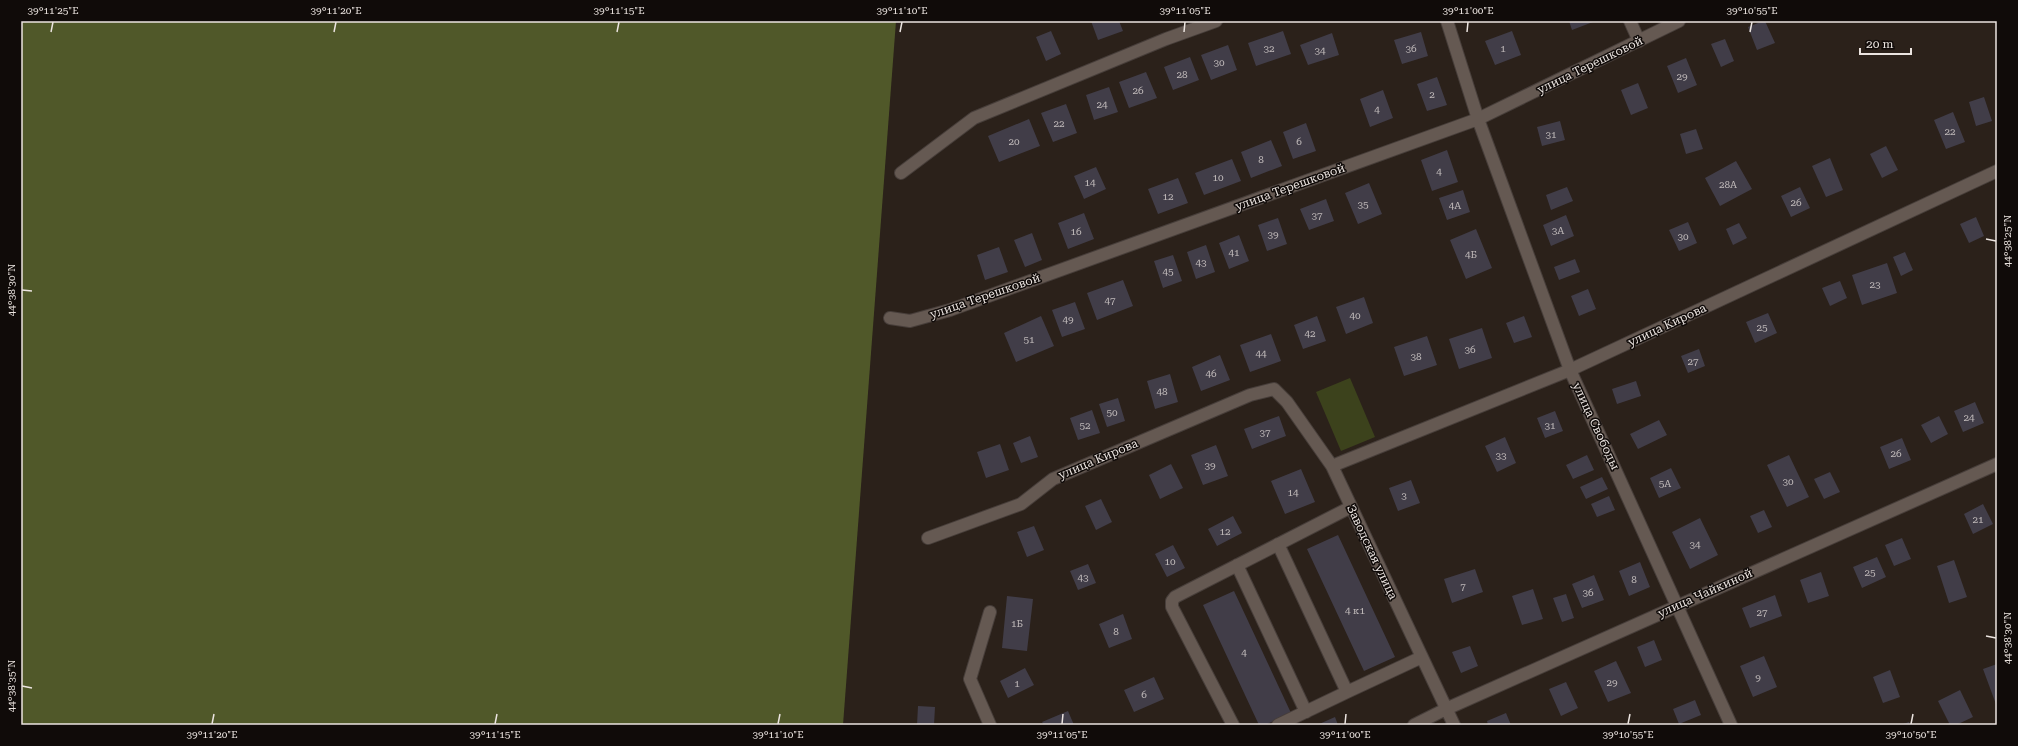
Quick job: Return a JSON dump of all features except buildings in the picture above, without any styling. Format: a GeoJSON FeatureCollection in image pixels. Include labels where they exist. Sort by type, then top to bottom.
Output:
{"type":"FeatureCollection","features":[{"type":"Feature","properties":{"kind":"street"},"geometry":{"type":"LineString","coordinates":[[901,173],[974,118],[1166,39],[1216,21]]}},
{"type":"Feature","properties":{"kind":"street","name":"улица Свободы"},"geometry":{"type":"LineString","coordinates":[[1447,21],[1478,119],[1570,370],[1678,605],[1731,725]]}},
{"type":"Feature","properties":{"kind":"street"},"geometry":{"type":"LineString","coordinates":[[1630,21],[1639,41]]}},
{"type":"Feature","properties":{"kind":"street","name":"улица Терешковой"},"geometry":{"type":"LineString","coordinates":[[890,318],[910,321],[950,310],[1478,119],[1679,21]]}},
{"type":"Feature","properties":{"kind":"street","name":"улица Кирова"},"geometry":{"type":"LineString","coordinates":[[1332,466],[1570,370],[1997,171]]}},
{"type":"Feature","properties":{"kind":"street","name":"улица Кирова"},"geometry":{"type":"LineString","coordinates":[[928,538],[1021,504],[1053,479],[1250,394],[1274,389]]}},
{"type":"Feature","properties":{"kind":"street","name":"Заводская улица"},"geometry":{"type":"LineString","coordinates":[[1274,389],[1287,402],[1332,466],[1454,725]]}},
{"type":"Feature","properties":{"kind":"street","name":"улица Чайкиной"},"geometry":{"type":"LineString","coordinates":[[1414,725],[1446,709],[1678,605],[1997,464]]}},
{"type":"Feature","properties":{"kind":"street"},"geometry":{"type":"LineString","coordinates":[[1233,725],[1172,607],[1172,602],[1175,597],[1351,506]]}},
{"type":"Feature","properties":{"kind":"street"},"geometry":{"type":"LineString","coordinates":[[1278,544],[1347,692]]}},
{"type":"Feature","properties":{"kind":"street"},"geometry":{"type":"LineString","coordinates":[[1237,565],[1306,712]]}},
{"type":"Feature","properties":{"kind":"street"},"geometry":{"type":"LineString","coordinates":[[990,612],[970,680],[990,725]]}},
{"type":"Feature","properties":{"kind":"street"},"geometry":{"type":"LineString","coordinates":[[1278,725],[1422,657]]}},
{"type":"Feature","properties":{"kind":"green space"},"geometry":{"type":"Polygon","coordinates":[[[21,21],[896,21],[843,725],[21,725],[21,21]]]}},
{"type":"Feature","properties":{"kind":"green space"},"geometry":{"type":"Polygon","coordinates":[[[1350,378],[1375,437],[1341,451],[1316,392],[1350,378]]]}}]}
